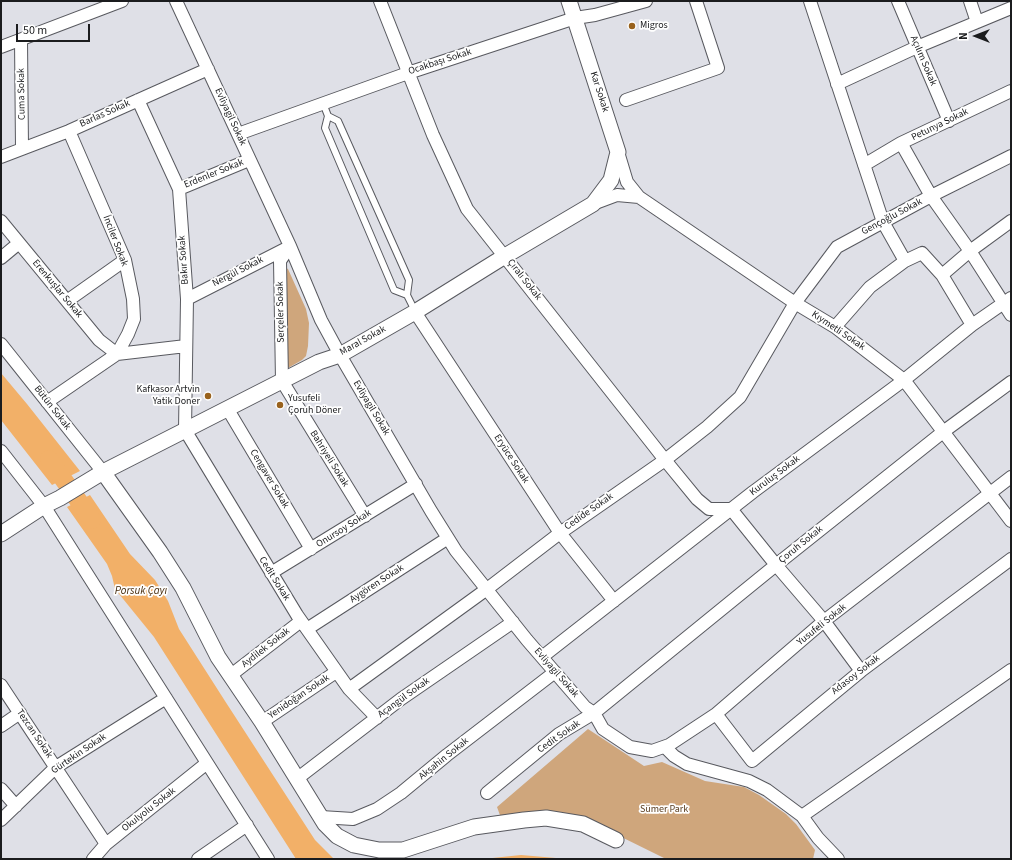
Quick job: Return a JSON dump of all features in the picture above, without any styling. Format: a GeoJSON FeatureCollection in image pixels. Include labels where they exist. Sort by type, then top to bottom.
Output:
{"type":"FeatureCollection","features":[{"type":"Feature","properties":{"kind":"street"},"geometry":{"type":"LineString","coordinates":[[1,47],[122,1]]}},
{"type":"Feature","properties":{"kind":"street","name":"Evliyagil Sokak"},"geometry":{"type":"LineString","coordinates":[[176,1],[290,246],[321,320],[340,355],[456,551],[542,657],[585,707],[594,713],[603,729],[630,747],[652,751]]}},
{"type":"Feature","properties":{"kind":"street","name":"Çıralı Sokak"},"geometry":{"type":"LineString","coordinates":[[380,1],[433,136],[467,209],[697,499],[709,509],[731,509]]}},
{"type":"Feature","properties":{"kind":"street","name":"Kar Sokak"},"geometry":{"type":"LineString","coordinates":[[569,1],[627,182]]}},
{"type":"Feature","properties":{"kind":"street","name":"Ocakbaşı Sokak"},"geometry":{"type":"LineString","coordinates":[[238,134],[408,72],[575,18],[595,15],[646,1]]}},
{"type":"Feature","properties":{"kind":"street"},"geometry":{"type":"LineString","coordinates":[[626,100],[718,68],[696,1]]}},
{"type":"Feature","properties":{"kind":"street"},"geometry":{"type":"LineString","coordinates":[[810,1],[883,222],[905,261]]}},
{"type":"Feature","properties":{"kind":"street","name":"Açılım Sokak"},"geometry":{"type":"LineString","coordinates":[[898,1],[949,121]]}},
{"type":"Feature","properties":{"kind":"street"},"geometry":{"type":"LineString","coordinates":[[970,1],[977,22]]}},
{"type":"Feature","properties":{"kind":"street"},"geometry":{"type":"LineString","coordinates":[[837,84],[918,47],[1011,8]]}},
{"type":"Feature","properties":{"kind":"street","name":"Cuma Sokak"},"geometry":{"type":"LineString","coordinates":[[21,40],[22,148]]}},
{"type":"Feature","properties":{"kind":"street","name":"Barlas Sokak"},"geometry":{"type":"LineString","coordinates":[[1,157],[69,130],[208,69]]}},
{"type":"Feature","properties":{"kind":"street","name":"Petunya Sokak"},"geometry":{"type":"LineString","coordinates":[[1011,91],[901,143],[931,196],[1007,301],[1011,315]]}},
{"type":"Feature","properties":{"kind":"street","name":"Bakır Sokak"},"geometry":{"type":"LineString","coordinates":[[138,100],[179,189],[187,299],[185,430]]}},
{"type":"Feature","properties":{"kind":"street","name":"İnciler Sokak"},"geometry":{"type":"LineString","coordinates":[[69,130],[125,260],[133,299],[134,319],[128,334],[116,354]]}},
{"type":"Feature","properties":{"kind":"street"},"geometry":{"type":"LineString","coordinates":[[864,165],[901,143]]}},
{"type":"Feature","properties":{"kind":"street"},"geometry":{"type":"LineString","coordinates":[[593,204],[611,180],[618,152]]}},
{"type":"Feature","properties":{"kind":"street","name":"Gençoğlu Sokak"},"geometry":{"type":"LineString","coordinates":[[795,303],[837,247],[931,196],[1011,156]]}},
{"type":"Feature","properties":{"kind":"street","name":"Erdenler Sokak"},"geometry":{"type":"LineString","coordinates":[[179,189],[249,160]]}},
{"type":"Feature","properties":{"kind":"street","name":"Kıymetli Sokak"},"geometry":{"type":"LineString","coordinates":[[627,182],[639,197],[795,303],[835,327],[904,380],[1011,521]]}},
{"type":"Feature","properties":{"kind":"street"},"geometry":{"type":"LineString","coordinates":[[593,204],[617,195],[639,197]]}},
{"type":"Feature","properties":{"kind":"street","name":"Maral Sokak"},"geometry":{"type":"LineString","coordinates":[[1,534],[44,506],[103,472],[320,362],[340,355],[415,312],[593,204]]}},
{"type":"Feature","properties":{"kind":"street","name":"Erenkuşlar Sokak"},"geometry":{"type":"LineString","coordinates":[[1,221],[99,340],[116,354]]}},
{"type":"Feature","properties":{"kind":"street"},"geometry":{"type":"LineString","coordinates":[[942,275],[970,251],[1011,221]]}},
{"type":"Feature","properties":{"kind":"street"},"geometry":{"type":"LineString","coordinates":[[1,258],[19,243]]}},
{"type":"Feature","properties":{"kind":"street","name":"Nergül Sokak"},"geometry":{"type":"LineString","coordinates":[[187,299],[290,246]]}},
{"type":"Feature","properties":{"kind":"street","name":"Serçeler Sokak"},"geometry":{"type":"LineString","coordinates":[[282,381],[280,261],[290,246]]}},
{"type":"Feature","properties":{"kind":"street"},"geometry":{"type":"LineString","coordinates":[[835,327],[870,287],[905,261],[922,253],[942,275],[972,325]]}},
{"type":"Feature","properties":{"kind":"street"},"geometry":{"type":"LineString","coordinates":[[67,301],[125,260]]}},
{"type":"Feature","properties":{"kind":"street","name":"Kuruluş Sokak"},"geometry":{"type":"LineString","coordinates":[[542,657],[731,509],[904,380],[972,325],[1007,301]]}},
{"type":"Feature","properties":{"kind":"street","name":"Cedide Sokak"},"geometry":{"type":"LineString","coordinates":[[349,689],[560,533],[665,460],[707,427],[740,397],[795,303]]}},
{"type":"Feature","properties":{"kind":"street","name":"Eryüce Sokak"},"geometry":{"type":"LineString","coordinates":[[415,312],[560,533],[614,601]]}},
{"type":"Feature","properties":{"kind":"street","name":"Bütün Sokak"},"geometry":{"type":"LineString","coordinates":[[1,344],[103,472]]}},
{"type":"Feature","properties":{"kind":"street"},"geometry":{"type":"LineString","coordinates":[[47,402],[116,354],[186,346]]}},
{"type":"Feature","properties":{"kind":"street","name":"Bahriyeli Sokak"},"geometry":{"type":"LineString","coordinates":[[282,381],[365,516]]}},
{"type":"Feature","properties":{"kind":"street","name":"Çoruh Sokak"},"geometry":{"type":"LineString","coordinates":[[594,713],[943,432],[1011,382]]}},
{"type":"Feature","properties":{"kind":"street","name":"Cengaver Sokak"},"geometry":{"type":"LineString","coordinates":[[227,408],[311,549]]}},
{"type":"Feature","properties":{"kind":"street","name":"Cedit Sokak"},"geometry":{"type":"LineString","coordinates":[[185,430],[304,625],[349,689],[377,718]]}},
{"type":"Feature","properties":{"kind":"street"},"geometry":{"type":"LineString","coordinates":[[1,451],[44,506],[268,859]]}},
{"type":"Feature","properties":{"kind":"street"},"geometry":{"type":"LineString","coordinates":[[103,472],[164,558],[183,588],[218,657],[298,778],[325,824],[337,836],[354,845],[379,850],[403,850],[474,827],[546,818],[583,824],[616,840]]}},
{"type":"Feature","properties":{"kind":"street","name":"Yusufeli Sokak"},"geometry":{"type":"LineString","coordinates":[[652,751],[669,745],[716,714],[824,621],[989,492],[1011,477]]}},
{"type":"Feature","properties":{"kind":"street","name":"Onursoy Sokak"},"geometry":{"type":"LineString","coordinates":[[271,573],[416,484]]}},
{"type":"Feature","properties":{"kind":"street"},"geometry":{"type":"LineString","coordinates":[[731,509],[824,621],[861,671]]}},
{"type":"Feature","properties":{"kind":"street","name":"Aygören Sokak"},"geometry":{"type":"LineString","coordinates":[[304,625],[448,538]]}},
{"type":"Feature","properties":{"kind":"street","name":"Adasoy Sokak"},"geometry":{"type":"LineString","coordinates":[[716,714],[752,761],[861,671],[1011,559]]}},
{"type":"Feature","properties":{"kind":"street","name":"Açangül Sokak"},"geometry":{"type":"LineString","coordinates":[[298,778],[401,699],[513,622]]}},
{"type":"Feature","properties":{"kind":"street","name":"Aydilek Sokak"},"geometry":{"type":"LineString","coordinates":[[231,675],[304,625]]}},
{"type":"Feature","properties":{"kind":"street"},"geometry":{"type":"LineString","coordinates":[[802,816],[1011,670]]}},
{"type":"Feature","properties":{"kind":"street","name":"Yenidoğan Sokak"},"geometry":{"type":"LineString","coordinates":[[262,722],[336,672]]}},
{"type":"Feature","properties":{"kind":"street","name":"Akşahin Sokak"},"geometry":{"type":"LineString","coordinates":[[321,817],[353,819],[377,809],[401,793],[447,755],[555,672]]}},
{"type":"Feature","properties":{"kind":"street","name":"Tezcan Sokak"},"geometry":{"type":"LineString","coordinates":[[1,685],[106,844]]}},
{"type":"Feature","properties":{"kind":"street","name":"Gürtekin Sokak"},"geometry":{"type":"LineString","coordinates":[[1,820],[56,767],[166,698]]}},
{"type":"Feature","properties":{"kind":"street"},"geometry":{"type":"LineString","coordinates":[[1,726],[20,713]]}},
{"type":"Feature","properties":{"kind":"street","name":"Cedit Sokak"},"geometry":{"type":"LineString","coordinates":[[487,792],[559,734],[594,713]]}},
{"type":"Feature","properties":{"kind":"street"},"geometry":{"type":"LineString","coordinates":[[665,747],[674,756],[687,764],[749,781],[767,790],[802,816],[818,838],[838,859]]}},
{"type":"Feature","properties":{"kind":"street","name":"Okulyolu Sokak"},"geometry":{"type":"LineString","coordinates":[[92,859],[106,844],[207,763]]}},
{"type":"Feature","properties":{"kind":"street"},"geometry":{"type":"LineString","coordinates":[[1,788],[16,806]]}},
{"type":"Feature","properties":{"kind":"street"},"geometry":{"type":"LineString","coordinates":[[198,859],[247,825]]}},
{"type":"Feature","properties":{"kind":"lane"},"geometry":{"type":"LineString","coordinates":[[323,103],[328,116],[325,128],[394,290],[407,295]]}},
{"type":"Feature","properties":{"kind":"lane"},"geometry":{"type":"LineString","coordinates":[[328,116],[338,121],[409,280],[407,295],[415,312]]}},
{"type":"Feature","properties":{"kind":"green space"},"geometry":{"type":"Polygon","coordinates":[[[285,269],[288,269],[306,309],[309,323],[306,356],[288,368],[285,269]]]}},
{"type":"Feature","properties":{"kind":"green space","name":"Sümer Park"},"geometry":{"type":"Polygon","coordinates":[[[588,729],[644,766],[662,762],[705,781],[744,787],[759,795],[786,814],[796,824],[815,850],[813,859],[666,859],[595,824],[501,818],[497,807],[588,729]]]}},
{"type":"Feature","properties":{"kind":"water"},"geometry":{"type":"Polygon","coordinates":[[[1,373],[80,471],[52,485],[1,420],[1,373]]]}},
{"type":"Feature","properties":{"kind":"water","name":"Porsuk Çayı"},"geometry":{"type":"Polygon","coordinates":[[[90,495],[130,554],[155,580],[168,601],[179,629],[225,701],[315,840],[334,859],[296,859],[154,637],[115,589],[107,564],[67,507],[90,495]]]}},
{"type":"Feature","properties":{"kind":"water"},"geometry":{"type":"Polygon","coordinates":[[[521,855],[556,858],[563,859],[483,859],[521,855]]]}},
{"type":"Feature","properties":{"kind":"waterway","name":"Porsuk Çayı"},"geometry":{"type":"LineString","coordinates":[[49,459],[92,520]]}},
{"type":"Feature","properties":{"kind":"place","name":"Migros"},"geometry":{"type":"Point","coordinates":[632,26]}},
{"type":"Feature","properties":{"kind":"place","name":"Kafkasor Artvin Yatik Doner"},"geometry":{"type":"Point","coordinates":[208,396]}},
{"type":"Feature","properties":{"kind":"place","name":"Yusufeli Çoruh Döner"},"geometry":{"type":"Point","coordinates":[280,405]}}]}
